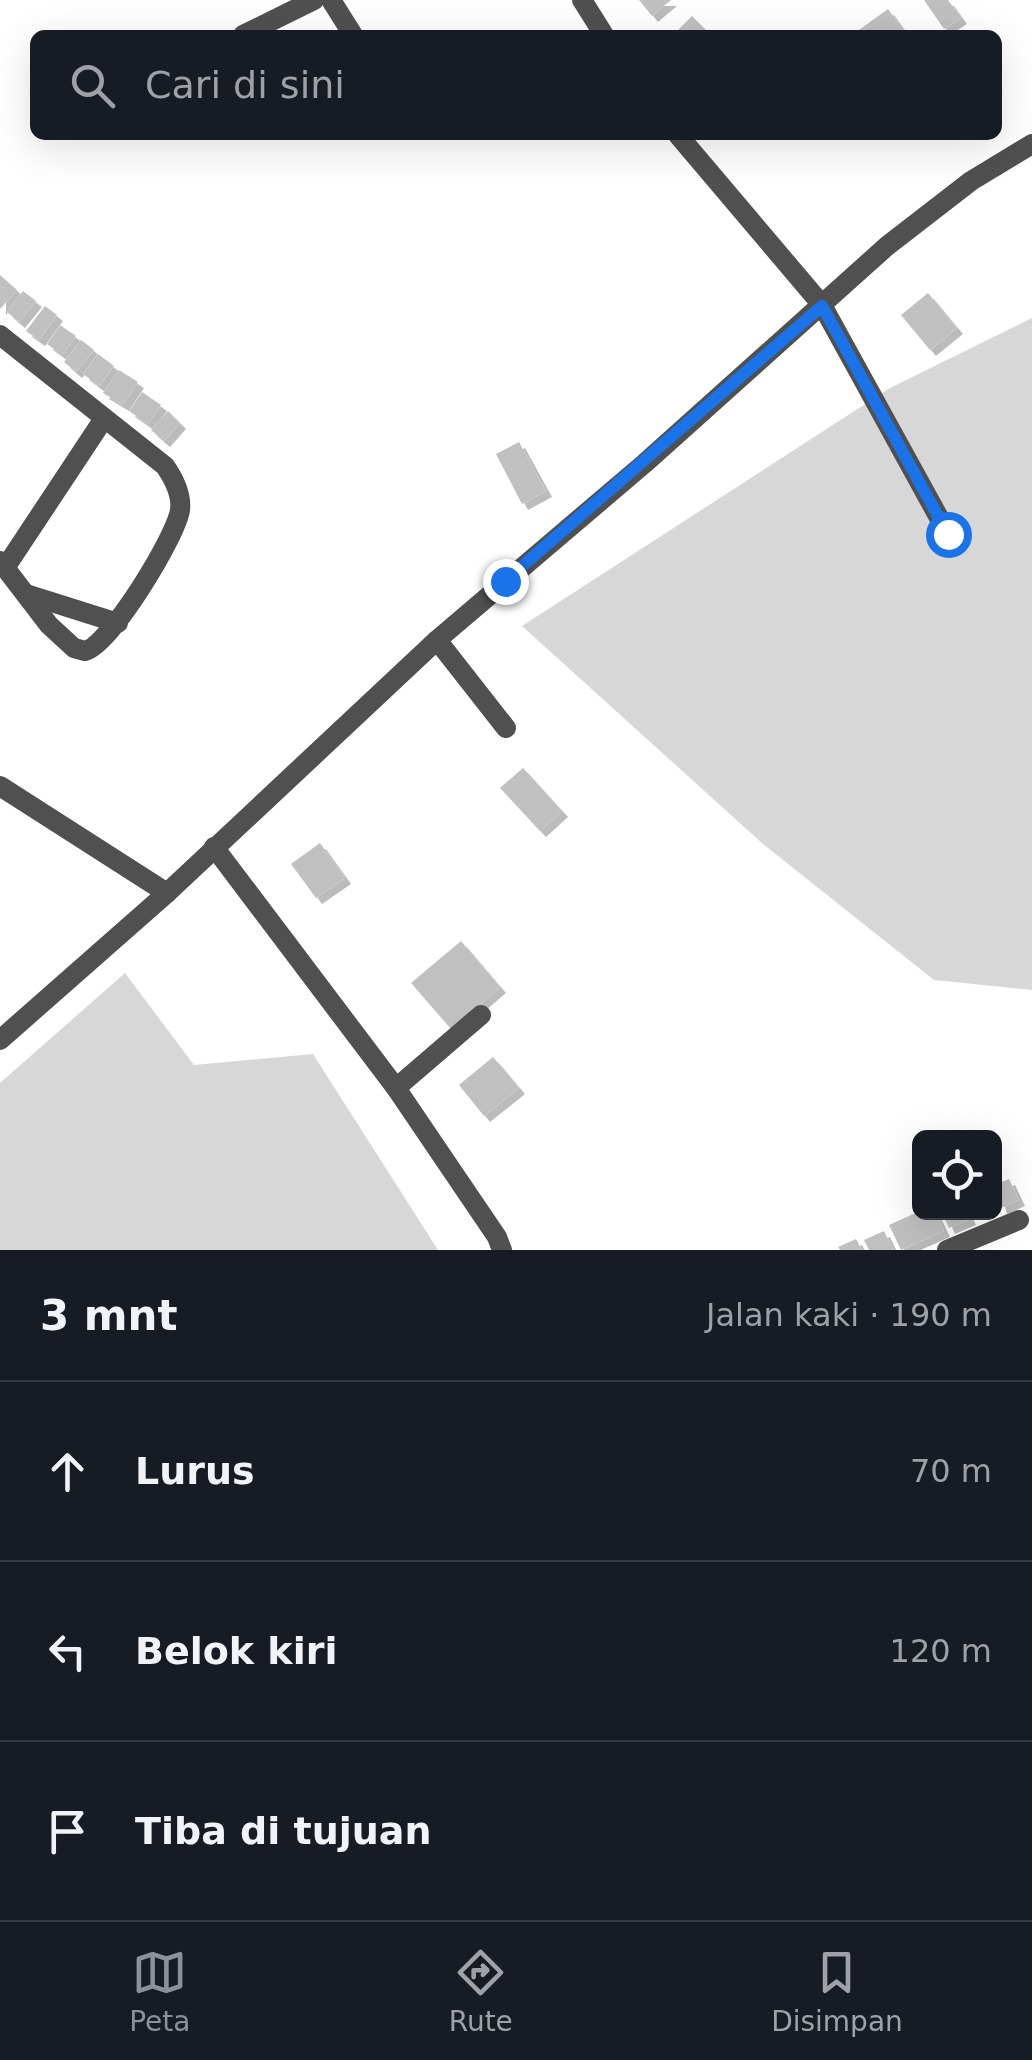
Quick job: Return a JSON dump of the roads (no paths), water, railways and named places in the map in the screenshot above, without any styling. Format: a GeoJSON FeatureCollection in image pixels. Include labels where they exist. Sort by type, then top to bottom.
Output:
{"type":"FeatureCollection","features":[{"type":"Feature","properties":{"kind":"street"},"geometry":{"type":"LineString","coordinates":[[254,30],[314,0]]}},
{"type":"Feature","properties":{"kind":"street"},"geometry":{"type":"LineString","coordinates":[[331,0],[350,30]]}},
{"type":"Feature","properties":{"kind":"street"},"geometry":{"type":"LineString","coordinates":[[582,0],[601,30]]}},
{"type":"Feature","properties":{"kind":"street"},"geometry":{"type":"LineString","coordinates":[[682,140],[822,306],[948,534]]}},
{"type":"Feature","properties":{"kind":"street"},"geometry":{"type":"LineString","coordinates":[[0,1040],[167,893],[437,640],[887,246],[971,181],[1032,144]]}},
{"type":"Feature","properties":{"kind":"street"},"geometry":{"type":"LineString","coordinates":[[0,335],[165,466],[178,490],[181,507],[169,537],[118,622],[95,649],[85,652],[62,638],[3,564],[103,420]]}},
{"type":"Feature","properties":{"kind":"street"},"geometry":{"type":"LineString","coordinates":[[26,594],[118,622]]}},
{"type":"Feature","properties":{"kind":"street"},"geometry":{"type":"LineString","coordinates":[[437,640],[506,728]]}},
{"type":"Feature","properties":{"kind":"street"},"geometry":{"type":"LineString","coordinates":[[0,786],[167,893]]}},
{"type":"Feature","properties":{"kind":"street"},"geometry":{"type":"LineString","coordinates":[[214,847],[396,1088],[502,1250]]}},
{"type":"Feature","properties":{"kind":"street"},"geometry":{"type":"LineString","coordinates":[[396,1088],[481,1015]]}},
{"type":"Feature","properties":{"kind":"street"},"geometry":{"type":"LineString","coordinates":[[946,1250],[1018,1220]]}}]}
